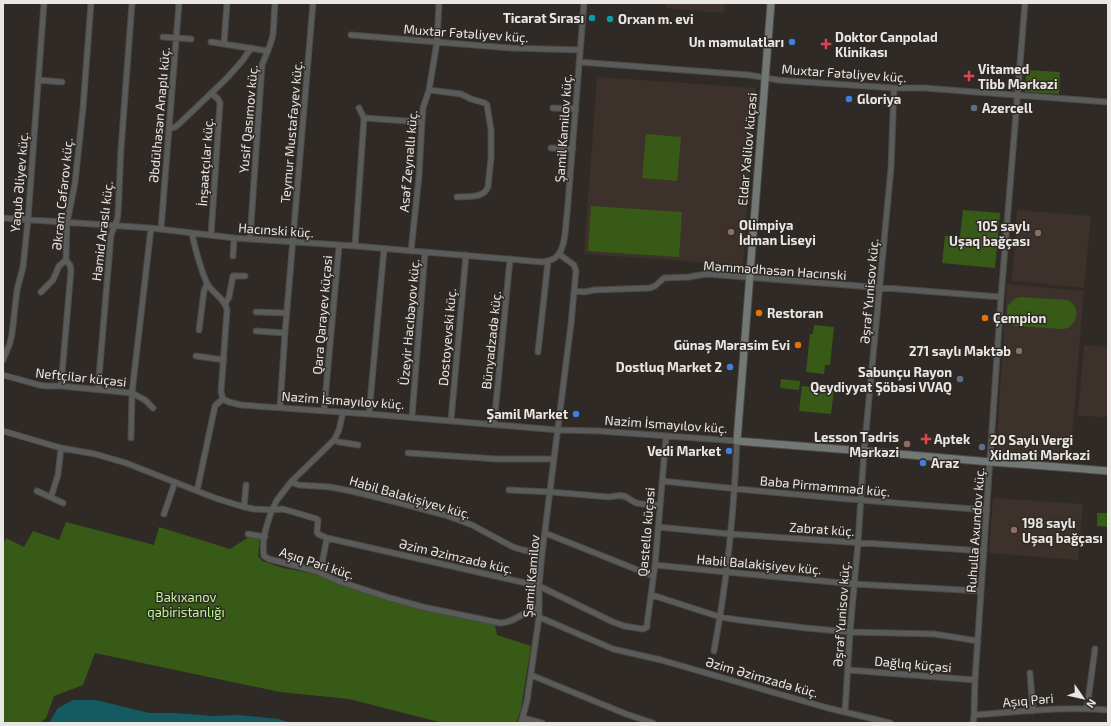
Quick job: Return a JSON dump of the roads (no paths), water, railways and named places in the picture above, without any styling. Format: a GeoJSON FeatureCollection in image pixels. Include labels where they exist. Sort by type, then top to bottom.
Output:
{"type":"FeatureCollection","features":[{"type":"Feature","properties":{"kind":"street","name":"Yaqub Əliyev küç."},"geometry":{"type":"LineString","coordinates":[[3,360],[12,334],[17,290],[23,267],[44,3]]}},
{"type":"Feature","properties":{"kind":"street","name":"Əkrəm Cəfərov küç."},"geometry":{"type":"LineString","coordinates":[[61,386],[71,270],[66,260],[67,223],[75,183],[83,108],[90,3]]}},
{"type":"Feature","properties":{"kind":"street","name":"Həmid Araslı küç."},"geometry":{"type":"LineString","coordinates":[[98,389],[111,235],[118,214],[121,141],[132,3]]}},
{"type":"Feature","properties":{"kind":"street","name":"Əbdülhəsən Anaplı küç."},"geometry":{"type":"LineString","coordinates":[[161,229],[179,3]]}},
{"type":"Feature","properties":{"kind":"street"},"geometry":{"type":"LineString","coordinates":[[224,44],[227,3]]}},
{"type":"Feature","properties":{"kind":"street","name":"Yusif Qasımov küç."},"geometry":{"type":"LineString","coordinates":[[250,239],[262,65],[273,35],[275,3]]}},
{"type":"Feature","properties":{"kind":"street","name":"Teymur Mustafayev küç."},"geometry":{"type":"LineString","coordinates":[[280,407],[313,3]]}},
{"type":"Feature","properties":{"kind":"street","name":"Asəf Zeynallı küç."},"geometry":{"type":"LineString","coordinates":[[411,251],[419,176],[423,108],[429,90],[437,42],[439,3]]}},
{"type":"Feature","properties":{"kind":"street","name":"Şamil Kamilov küç."},"geometry":{"type":"LineString","coordinates":[[558,254],[562,248],[564,240],[569,202],[584,3]]}},
{"type":"Feature","properties":{"kind":"street","name":"Eldar Xəlilov küçəsi"},"geometry":{"type":"LineString","coordinates":[[737,442],[771,3]]}},
{"type":"Feature","properties":{"kind":"street","name":"Ruhulla Axundov küç."},"geometry":{"type":"LineString","coordinates":[[973,723],[1001,297],[1025,3]]}},
{"type":"Feature","properties":{"kind":"street","name":"Muxtar Fətəliyev küç."},"geometry":{"type":"LineString","coordinates":[[352,35],[511,48],[580,50]]}},
{"type":"Feature","properties":{"kind":"street"},"geometry":{"type":"LineString","coordinates":[[163,37],[191,39]]}},
{"type":"Feature","properties":{"kind":"street"},"geometry":{"type":"LineString","coordinates":[[211,42],[268,51]]}},
{"type":"Feature","properties":{"kind":"street"},"geometry":{"type":"LineString","coordinates":[[170,129],[179,124],[211,94],[243,60],[251,48]]}},
{"type":"Feature","properties":{"kind":"street","name":"Muxtar Fətəliyev küç."},"geometry":{"type":"LineString","coordinates":[[579,62],[749,75],[778,80],[894,88],[924,88],[1108,102]]}},
{"type":"Feature","properties":{"kind":"street"},"geometry":{"type":"LineString","coordinates":[[38,80],[62,82]]}},
{"type":"Feature","properties":{"kind":"street","name":"Əşrəf Yunisov küç."},"geometry":{"type":"LineString","coordinates":[[845,712],[864,451],[891,168],[894,88]]}},
{"type":"Feature","properties":{"kind":"street"},"geometry":{"type":"LineString","coordinates":[[429,90],[461,94],[485,103],[488,106],[491,146],[487,190],[483,194],[477,196],[457,197]]}},
{"type":"Feature","properties":{"kind":"street","name":"İnşaatçılar küç."},"geometry":{"type":"LineString","coordinates":[[211,94],[218,99],[220,103],[211,236]]}},
{"type":"Feature","properties":{"kind":"street"},"geometry":{"type":"LineString","coordinates":[[355,246],[364,118],[359,108]]}},
{"type":"Feature","properties":{"kind":"street"},"geometry":{"type":"LineString","coordinates":[[553,108],[576,109]]}},
{"type":"Feature","properties":{"kind":"street"},"geometry":{"type":"LineString","coordinates":[[364,118],[422,122]]}},
{"type":"Feature","properties":{"kind":"street"},"geometry":{"type":"LineString","coordinates":[[551,148],[573,149]]}},
{"type":"Feature","properties":{"kind":"street","name":"Hacınski küç."},"geometry":{"type":"LineString","coordinates":[[3,218],[150,228],[234,238],[355,246],[542,262],[548,261]]}},
{"type":"Feature","properties":{"kind":"street"},"geometry":{"type":"LineString","coordinates":[[131,438],[132,393],[150,228]]}},
{"type":"Feature","properties":{"kind":"street"},"geometry":{"type":"LineString","coordinates":[[192,233],[207,284],[225,304],[227,315],[221,392],[223,399],[215,406],[197,491]]}},
{"type":"Feature","properties":{"kind":"street"},"geometry":{"type":"LineString","coordinates":[[233,256],[234,238]]}},
{"type":"Feature","properties":{"kind":"street","name":"Qara Qarayev küçəsi"},"geometry":{"type":"LineString","coordinates":[[324,411],[339,246]]}},
{"type":"Feature","properties":{"kind":"street"},"geometry":{"type":"LineString","coordinates":[[369,414],[384,249]]}},
{"type":"Feature","properties":{"kind":"street","name":"Üzeyir Hacıbəyov küç."},"geometry":{"type":"LineString","coordinates":[[412,417],[425,252]]}},
{"type":"Feature","properties":{"kind":"street"},"geometry":{"type":"LineString","coordinates":[[538,352],[548,261],[558,254],[576,268],[571,324],[558,430]]}},
{"type":"Feature","properties":{"kind":"street","name":"Dostoyevski küç."},"geometry":{"type":"LineString","coordinates":[[451,420],[466,255]]}},
{"type":"Feature","properties":{"kind":"street","name":"Bünyadzadə küç."},"geometry":{"type":"LineString","coordinates":[[494,424],[510,259]]}},
{"type":"Feature","properties":{"kind":"street"},"geometry":{"type":"LineString","coordinates":[[41,292],[52,280],[59,266],[66,260]]}},
{"type":"Feature","properties":{"kind":"street","name":"Məmmədhəsən Hacınski"},"geometry":{"type":"LineString","coordinates":[[574,291],[584,292],[601,289],[650,288],[655,286],[664,278],[689,277],[706,274],[1001,297]]}},
{"type":"Feature","properties":{"kind":"street"},"geometry":{"type":"LineString","coordinates":[[225,304],[233,276],[245,276]]}},
{"type":"Feature","properties":{"kind":"street"},"geometry":{"type":"LineString","coordinates":[[199,330],[204,291],[207,284]]}},
{"type":"Feature","properties":{"kind":"street"},"geometry":{"type":"LineString","coordinates":[[256,312],[287,313]]}},
{"type":"Feature","properties":{"kind":"street"},"geometry":{"type":"LineString","coordinates":[[256,331],[285,333]]}},
{"type":"Feature","properties":{"kind":"street"},"geometry":{"type":"LineString","coordinates":[[196,356],[224,360]]}},
{"type":"Feature","properties":{"kind":"street","name":"Neftçilər küçəsi"},"geometry":{"type":"LineString","coordinates":[[3,375],[39,386],[61,386],[132,393],[145,400],[153,408]]}},
{"type":"Feature","properties":{"kind":"street","name":"Nazim İsmayılov küç."},"geometry":{"type":"LineString","coordinates":[[223,399],[241,405],[451,420],[558,430],[593,431],[864,451],[1108,471]]}},
{"type":"Feature","properties":{"kind":"street"},"geometry":{"type":"LineString","coordinates":[[343,412],[339,430],[334,440],[358,445]]}},
{"type":"Feature","properties":{"kind":"street","name":"Şamil Kamilov"},"geometry":{"type":"LineString","coordinates":[[522,720],[527,701],[539,617],[539,586],[542,554],[558,430]]}},
{"type":"Feature","properties":{"kind":"street"},"geometry":{"type":"LineString","coordinates":[[3,431],[61,448],[95,454],[126,463],[215,498],[244,507],[272,510],[283,509],[317,519],[318,534],[327,538],[320,573]]}},
{"type":"Feature","properties":{"kind":"street","name":"Qastello küçəsi"},"geometry":{"type":"LineString","coordinates":[[645,628],[648,624],[652,595],[666,437]]}},
{"type":"Feature","properties":{"kind":"street","name":"Aşıq Pəri küç."},"geometry":{"type":"LineString","coordinates":[[334,440],[291,482],[277,500],[272,510],[265,537],[263,551],[264,556],[320,573],[338,581],[390,598],[500,624],[513,620],[532,609],[539,607]]}},
{"type":"Feature","properties":{"kind":"street"},"geometry":{"type":"LineString","coordinates":[[714,651],[726,572],[735,489],[737,442]]}},
{"type":"Feature","properties":{"kind":"street"},"geometry":{"type":"LineString","coordinates":[[51,497],[58,475],[61,448]]}},
{"type":"Feature","properties":{"kind":"street"},"geometry":{"type":"LineString","coordinates":[[408,453],[497,459],[554,459]]}},
{"type":"Feature","properties":{"kind":"street","name":"Baba Pirməmməd küç."},"geometry":{"type":"LineString","coordinates":[[662,481],[735,489],[987,510]]}},
{"type":"Feature","properties":{"kind":"street"},"geometry":{"type":"LineString","coordinates":[[164,514],[175,482]]}},
{"type":"Feature","properties":{"kind":"street","name":"Habil Balakişiyev küç."},"geometry":{"type":"LineString","coordinates":[[291,482],[299,485],[330,486],[445,515],[472,525],[513,547],[542,554]]}},
{"type":"Feature","properties":{"kind":"street"},"geometry":{"type":"LineString","coordinates":[[244,507],[246,485]]}},
{"type":"Feature","properties":{"kind":"street"},"geometry":{"type":"LineString","coordinates":[[509,490],[609,497],[616,495],[627,497],[637,503],[660,505]]}},
{"type":"Feature","properties":{"kind":"street"},"geometry":{"type":"LineString","coordinates":[[37,491],[63,504]]}},
{"type":"Feature","properties":{"kind":"street","name":"Zabrat küç."},"geometry":{"type":"LineString","coordinates":[[658,527],[730,534],[984,551]]}},
{"type":"Feature","properties":{"kind":"street"},"geometry":{"type":"LineString","coordinates":[[545,533],[653,576]]}},
{"type":"Feature","properties":{"kind":"street"},"geometry":{"type":"LineString","coordinates":[[248,534],[265,537]]}},
{"type":"Feature","properties":{"kind":"street","name":"Əzim Əzimzadə küç."},"geometry":{"type":"LineString","coordinates":[[327,538],[539,586],[613,622],[632,627],[645,628]]}},
{"type":"Feature","properties":{"kind":"street","name":"Habil Balakişiyev küç."},"geometry":{"type":"LineString","coordinates":[[655,565],[854,584],[981,591]]}},
{"type":"Feature","properties":{"kind":"street"},"geometry":{"type":"LineString","coordinates":[[652,595],[720,617],[806,628],[850,632],[934,634],[978,641]]}},
{"type":"Feature","properties":{"kind":"street","name":"Əzim Əzimzadə küç."},"geometry":{"type":"LineString","coordinates":[[539,617],[613,649],[661,660],[845,712],[890,723]]}},
{"type":"Feature","properties":{"kind":"street"},"geometry":{"type":"LineString","coordinates":[[1087,708],[1095,649]]}},
{"type":"Feature","properties":{"kind":"street","name":"Dağlıq küçəsi"},"geometry":{"type":"LineString","coordinates":[[848,670],[975,680]]}},
{"type":"Feature","properties":{"kind":"street"},"geometry":{"type":"LineString","coordinates":[[1030,673],[1034,711]]}},
{"type":"Feature","properties":{"kind":"street"},"geometry":{"type":"LineString","coordinates":[[531,675],[626,714],[653,723]]}},
{"type":"Feature","properties":{"kind":"street","name":"Aşıq Pəri"},"geometry":{"type":"LineString","coordinates":[[974,715],[1065,708],[1108,710]]}},
{"type":"Feature","properties":{"kind":"street"},"geometry":{"type":"LineString","coordinates":[[522,720],[542,723]]}},
{"type":"Feature","properties":{"kind":"water"},"geometry":{"type":"Polygon","coordinates":[[[73,700],[96,700],[149,713],[214,716],[237,715],[279,719],[290,723],[49,723],[58,708],[73,700]]]}},
{"type":"Feature","properties":{"kind":"place","name":"Ticarət Sırası"},"geometry":{"type":"Point","coordinates":[592,18]}},
{"type":"Feature","properties":{"kind":"place","name":"Orxan m. evi"},"geometry":{"type":"Point","coordinates":[610,19]}},
{"type":"Feature","properties":{"kind":"place","name":"Un məmulatları"},"geometry":{"type":"Point","coordinates":[792,42]}},
{"type":"Feature","properties":{"kind":"place","name":"Doktor Canpolad Klinikası"},"geometry":{"type":"Point","coordinates":[826,44]}},
{"type":"Feature","properties":{"kind":"place","name":"Vitamed Tibb Mərkəzi"},"geometry":{"type":"Point","coordinates":[969,76]}},
{"type":"Feature","properties":{"kind":"place","name":"Gloriya"},"geometry":{"type":"Point","coordinates":[849,99]}},
{"type":"Feature","properties":{"kind":"place","name":"Azercell"},"geometry":{"type":"Point","coordinates":[974,108]}},
{"type":"Feature","properties":{"kind":"place","name":"Olimpiya İdman Liseyi"},"geometry":{"type":"Point","coordinates":[731,232]}},
{"type":"Feature","properties":{"kind":"place","name":"105 saylı Uşaq bağçası"},"geometry":{"type":"Point","coordinates":[1038,233]}},
{"type":"Feature","properties":{"kind":"place","name":"Restoran"},"geometry":{"type":"Point","coordinates":[759,313]}},
{"type":"Feature","properties":{"kind":"place","name":"Çempion"},"geometry":{"type":"Point","coordinates":[985,318]}},
{"type":"Feature","properties":{"kind":"place","name":"Günəş Mərasim Evi"},"geometry":{"type":"Point","coordinates":[798,345]}},
{"type":"Feature","properties":{"kind":"place","name":"271 saylı Məktəb"},"geometry":{"type":"Point","coordinates":[1019,351]}},
{"type":"Feature","properties":{"kind":"place","name":"Dostluq Market 2"},"geometry":{"type":"Point","coordinates":[730,367]}},
{"type":"Feature","properties":{"kind":"place","name":"Sabunçu Rayon Qeydiyyat Şöbəsi VVAQ"},"geometry":{"type":"Point","coordinates":[960,379]}},
{"type":"Feature","properties":{"kind":"place","name":"Şamil Market"},"geometry":{"type":"Point","coordinates":[576,414]}},
{"type":"Feature","properties":{"kind":"place","name":"Aptek"},"geometry":{"type":"Point","coordinates":[926,439]}},
{"type":"Feature","properties":{"kind":"place","name":"Lesson Tədris Mərkəzi"},"geometry":{"type":"Point","coordinates":[907,444]}},
{"type":"Feature","properties":{"kind":"place","name":"20 Saylı Vergi Xidməti Mərkəzi"},"geometry":{"type":"Point","coordinates":[982,447]}},
{"type":"Feature","properties":{"kind":"place","name":"Vedi Market"},"geometry":{"type":"Point","coordinates":[729,451]}},
{"type":"Feature","properties":{"kind":"place","name":"Araz"},"geometry":{"type":"Point","coordinates":[923,463]}},
{"type":"Feature","properties":{"kind":"place","name":"198 saylı Uşaq bağçası"},"geometry":{"type":"Point","coordinates":[1014,530]}},
{"type":"Feature","properties":{"kind":"park label","name":"Bakıxanov qəbiristanlığı"},"geometry":{"type":"Point","coordinates":[186,604]}}]}
